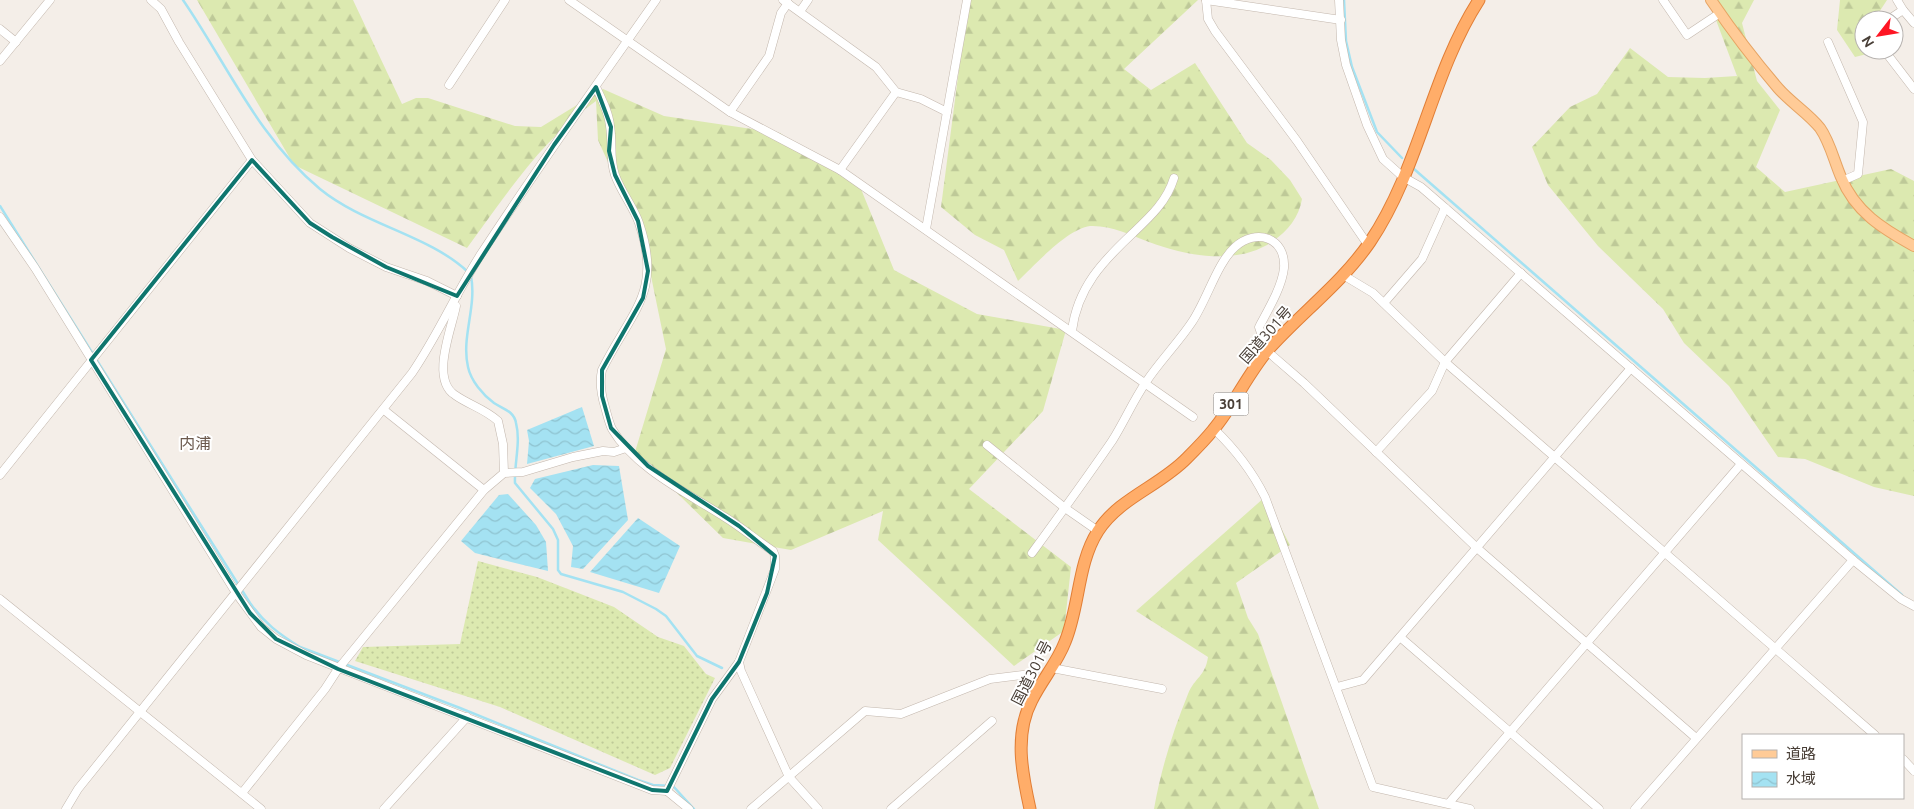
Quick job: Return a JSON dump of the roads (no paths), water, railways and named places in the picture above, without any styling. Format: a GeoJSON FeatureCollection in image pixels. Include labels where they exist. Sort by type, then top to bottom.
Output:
{"type":"FeatureCollection","features":[{"type":"Feature","properties":{"kind":"highway","name":"国道301号"},"geometry":{"type":"LineString","coordinates":[[1030,809],[1021,769],[1023,727],[1031,702],[1052,668],[1066,640],[1086,556],[1098,531],[1117,509],[1172,473],[1214,429],[1268,351],[1343,275],[1368,245],[1385,219],[1452,50],[1479,0]]}},
{"type":"Feature","properties":{"kind":"main road"},"geometry":{"type":"LineString","coordinates":[[1712,0],[1780,90],[1819,127],[1827,141],[1842,181],[1855,204],[1887,232],[1914,246]]}},
{"type":"Feature","properties":{"kind":"street"},"geometry":{"type":"LineString","coordinates":[[0,61],[50,0]]}},
{"type":"Feature","properties":{"kind":"street"},"geometry":{"type":"LineString","coordinates":[[151,0],[162,8],[184,50],[252,160],[310,222],[332,237],[386,267],[427,281],[457,296]]}},
{"type":"Feature","properties":{"kind":"street"},"geometry":{"type":"LineString","coordinates":[[449,85],[505,0]]}},
{"type":"Feature","properties":{"kind":"street"},"geometry":{"type":"LineString","coordinates":[[569,0],[730,112],[840,170],[1193,416]]}},
{"type":"Feature","properties":{"kind":"street"},"geometry":{"type":"LineString","coordinates":[[66,809],[78,789],[384,410],[436,338],[480,256],[554,145],[656,0]]}},
{"type":"Feature","properties":{"kind":"street"},"geometry":{"type":"LineString","coordinates":[[801,10],[808,0]]}},
{"type":"Feature","properties":{"kind":"street"},"geometry":{"type":"LineString","coordinates":[[926,229],[967,0]]}},
{"type":"Feature","properties":{"kind":"street"},"geometry":{"type":"LineString","coordinates":[[1341,20],[1206,0],[1208,19],[1215,31],[1297,141],[1368,245]]}},
{"type":"Feature","properties":{"kind":"street"},"geometry":{"type":"LineString","coordinates":[[1339,0],[1346,65],[1367,125],[1383,159],[1403,177],[1421,187],[1853,560],[1901,600],[1914,606]]}},
{"type":"Feature","properties":{"kind":"street"},"geometry":{"type":"LineString","coordinates":[[1663,0],[1687,35],[1720,13]]}},
{"type":"Feature","properties":{"kind":"street"},"geometry":{"type":"LineString","coordinates":[[1897,0],[1903,10]]}},
{"type":"Feature","properties":{"kind":"street"},"geometry":{"type":"LineString","coordinates":[[730,112],[769,56],[786,2],[801,10],[876,67],[896,92],[921,99],[947,112]]}},
{"type":"Feature","properties":{"kind":"street"},"geometry":{"type":"LineString","coordinates":[[1904,11],[1914,24]]}},
{"type":"Feature","properties":{"kind":"street"},"geometry":{"type":"LineString","coordinates":[[0,29],[16,42]]}},
{"type":"Feature","properties":{"kind":"street"},"geometry":{"type":"LineString","coordinates":[[1828,42],[1863,122],[1858,174],[1842,181]]}},
{"type":"Feature","properties":{"kind":"street"},"geometry":{"type":"LineString","coordinates":[[1892,60],[1914,88]]}},
{"type":"Feature","properties":{"kind":"street"},"geometry":{"type":"LineString","coordinates":[[596,87],[611,127],[609,151],[615,175],[638,221],[646,249],[648,270],[643,298],[607,360],[600,381],[612,428],[626,448],[691,498],[724,516],[774,553],[775,569],[739,662],[712,699],[667,791]]}},
{"type":"Feature","properties":{"kind":"street"},"geometry":{"type":"LineString","coordinates":[[840,170],[896,92]]}},
{"type":"Feature","properties":{"kind":"street"},"geometry":{"type":"LineString","coordinates":[[0,475],[252,160]]}},
{"type":"Feature","properties":{"kind":"street"},"geometry":{"type":"LineString","coordinates":[[1072,331],[1074,310],[1088,284],[1115,250],[1163,202],[1174,178]]}},
{"type":"Feature","properties":{"kind":"street"},"geometry":{"type":"LineString","coordinates":[[1384,303],[1422,259],[1445,208]]}},
{"type":"Feature","properties":{"kind":"street"},"geometry":{"type":"LineString","coordinates":[[0,216],[236,593],[261,626],[276,639],[338,669],[467,717],[652,790],[667,791],[689,809]]}},
{"type":"Feature","properties":{"kind":"street"},"geometry":{"type":"LineString","coordinates":[[1032,552],[1113,440],[1145,383],[1193,321],[1216,279],[1225,257],[1237,245],[1258,235],[1266,237],[1274,241],[1282,256],[1284,267],[1269,308],[1259,327],[1268,351],[1477,548],[1696,738]]}},
{"type":"Feature","properties":{"kind":"street"},"geometry":{"type":"LineString","coordinates":[[1376,452],[1432,390],[1445,362],[1521,273]]}},
{"type":"Feature","properties":{"kind":"street"},"geometry":{"type":"LineString","coordinates":[[1343,275],[1373,293],[1445,362],[1874,734]]}},
{"type":"Feature","properties":{"kind":"street"},"geometry":{"type":"LineString","coordinates":[[457,296],[444,349],[445,381],[452,393],[498,421],[504,444],[504,473]]}},
{"type":"Feature","properties":{"kind":"street"},"geometry":{"type":"LineString","coordinates":[[1336,686],[1363,680],[1631,368]]}},
{"type":"Feature","properties":{"kind":"street"},"geometry":{"type":"LineString","coordinates":[[384,410],[484,490]]}},
{"type":"Feature","properties":{"kind":"street"},"geometry":{"type":"LineString","coordinates":[[1214,429],[1256,479],[1265,497],[1373,787],[1470,809]]}},
{"type":"Feature","properties":{"kind":"street"},"geometry":{"type":"LineString","coordinates":[[988,445],[1065,508],[1098,531]]}},
{"type":"Feature","properties":{"kind":"street"},"geometry":{"type":"LineString","coordinates":[[242,793],[325,689],[338,669],[484,490],[504,473],[523,472],[573,457],[614,452],[626,448]]}},
{"type":"Feature","properties":{"kind":"street"},"geometry":{"type":"LineString","coordinates":[[1449,803],[1741,464]]}},
{"type":"Feature","properties":{"kind":"street"},"geometry":{"type":"LineString","coordinates":[[1635,809],[1853,560]]}},
{"type":"Feature","properties":{"kind":"street"},"geometry":{"type":"LineString","coordinates":[[0,599],[139,713],[262,809]]}},
{"type":"Feature","properties":{"kind":"street"},"geometry":{"type":"LineString","coordinates":[[1400,637],[1599,809]]}},
{"type":"Feature","properties":{"kind":"street"},"geometry":{"type":"LineString","coordinates":[[739,662],[741,671],[789,777],[818,809]]}},
{"type":"Feature","properties":{"kind":"street"},"geometry":{"type":"LineString","coordinates":[[1052,668],[1162,689]]}},
{"type":"Feature","properties":{"kind":"street"},"geometry":{"type":"LineString","coordinates":[[751,809],[866,711],[900,714],[990,679],[1031,674]]}},
{"type":"Feature","properties":{"kind":"street"},"geometry":{"type":"LineString","coordinates":[[384,809],[467,717]]}},
{"type":"Feature","properties":{"kind":"street"},"geometry":{"type":"LineString","coordinates":[[891,809],[992,720]]}},
{"type":"Feature","properties":{"kind":"street"},"geometry":{"type":"LineString","coordinates":[[1904,760],[1914,771]]}},
{"type":"Feature","properties":{"kind":"water"},"geometry":{"type":"Polygon","coordinates":[[[582,407],[594,446],[527,464],[529,441],[527,430],[582,407]]]}},
{"type":"Feature","properties":{"kind":"water"},"geometry":{"type":"Polygon","coordinates":[[[593,465],[619,466],[628,520],[583,569],[571,567],[573,546],[556,514],[530,488],[535,479],[593,465]]]}},
{"type":"Feature","properties":{"kind":"water"},"geometry":{"type":"Polygon","coordinates":[[[508,494],[536,525],[546,542],[548,571],[475,553],[461,541],[499,495],[508,494]]]}},
{"type":"Feature","properties":{"kind":"water"},"geometry":{"type":"Polygon","coordinates":[[[638,518],[680,546],[659,593],[590,572],[638,518]]]}},
{"type":"Feature","properties":{"kind":"waterway"},"geometry":{"type":"LineString","coordinates":[[183,0],[261,124],[298,169],[320,189],[337,201],[356,212],[435,248],[468,272]]}},
{"type":"Feature","properties":{"kind":"waterway"},"geometry":{"type":"LineString","coordinates":[[1344,0],[1346,41],[1352,67],[1377,132],[1402,158]]}},
{"type":"Feature","properties":{"kind":"waterway"},"geometry":{"type":"LineString","coordinates":[[1414,169],[1902,595]]}},
{"type":"Feature","properties":{"kind":"waterway"},"geometry":{"type":"LineString","coordinates":[[0,206],[93,354]]}},
{"type":"Feature","properties":{"kind":"waterway"},"geometry":{"type":"LineString","coordinates":[[471,276],[472,299],[466,344],[468,367],[478,387],[486,396],[511,413],[515,419],[518,438],[515,483],[553,529],[558,540],[558,570],[561,574],[623,592],[656,609],[666,616],[697,656],[722,668]]}},
{"type":"Feature","properties":{"kind":"waterway"},"geometry":{"type":"LineString","coordinates":[[96,359],[250,603],[266,622],[279,633],[300,647],[460,708],[638,780],[653,785],[673,786],[694,809]]}},
{"type":"Feature","properties":{"kind":"district","name":"内浦"},"geometry":{"type":"Point","coordinates":[195,443]}}]}
